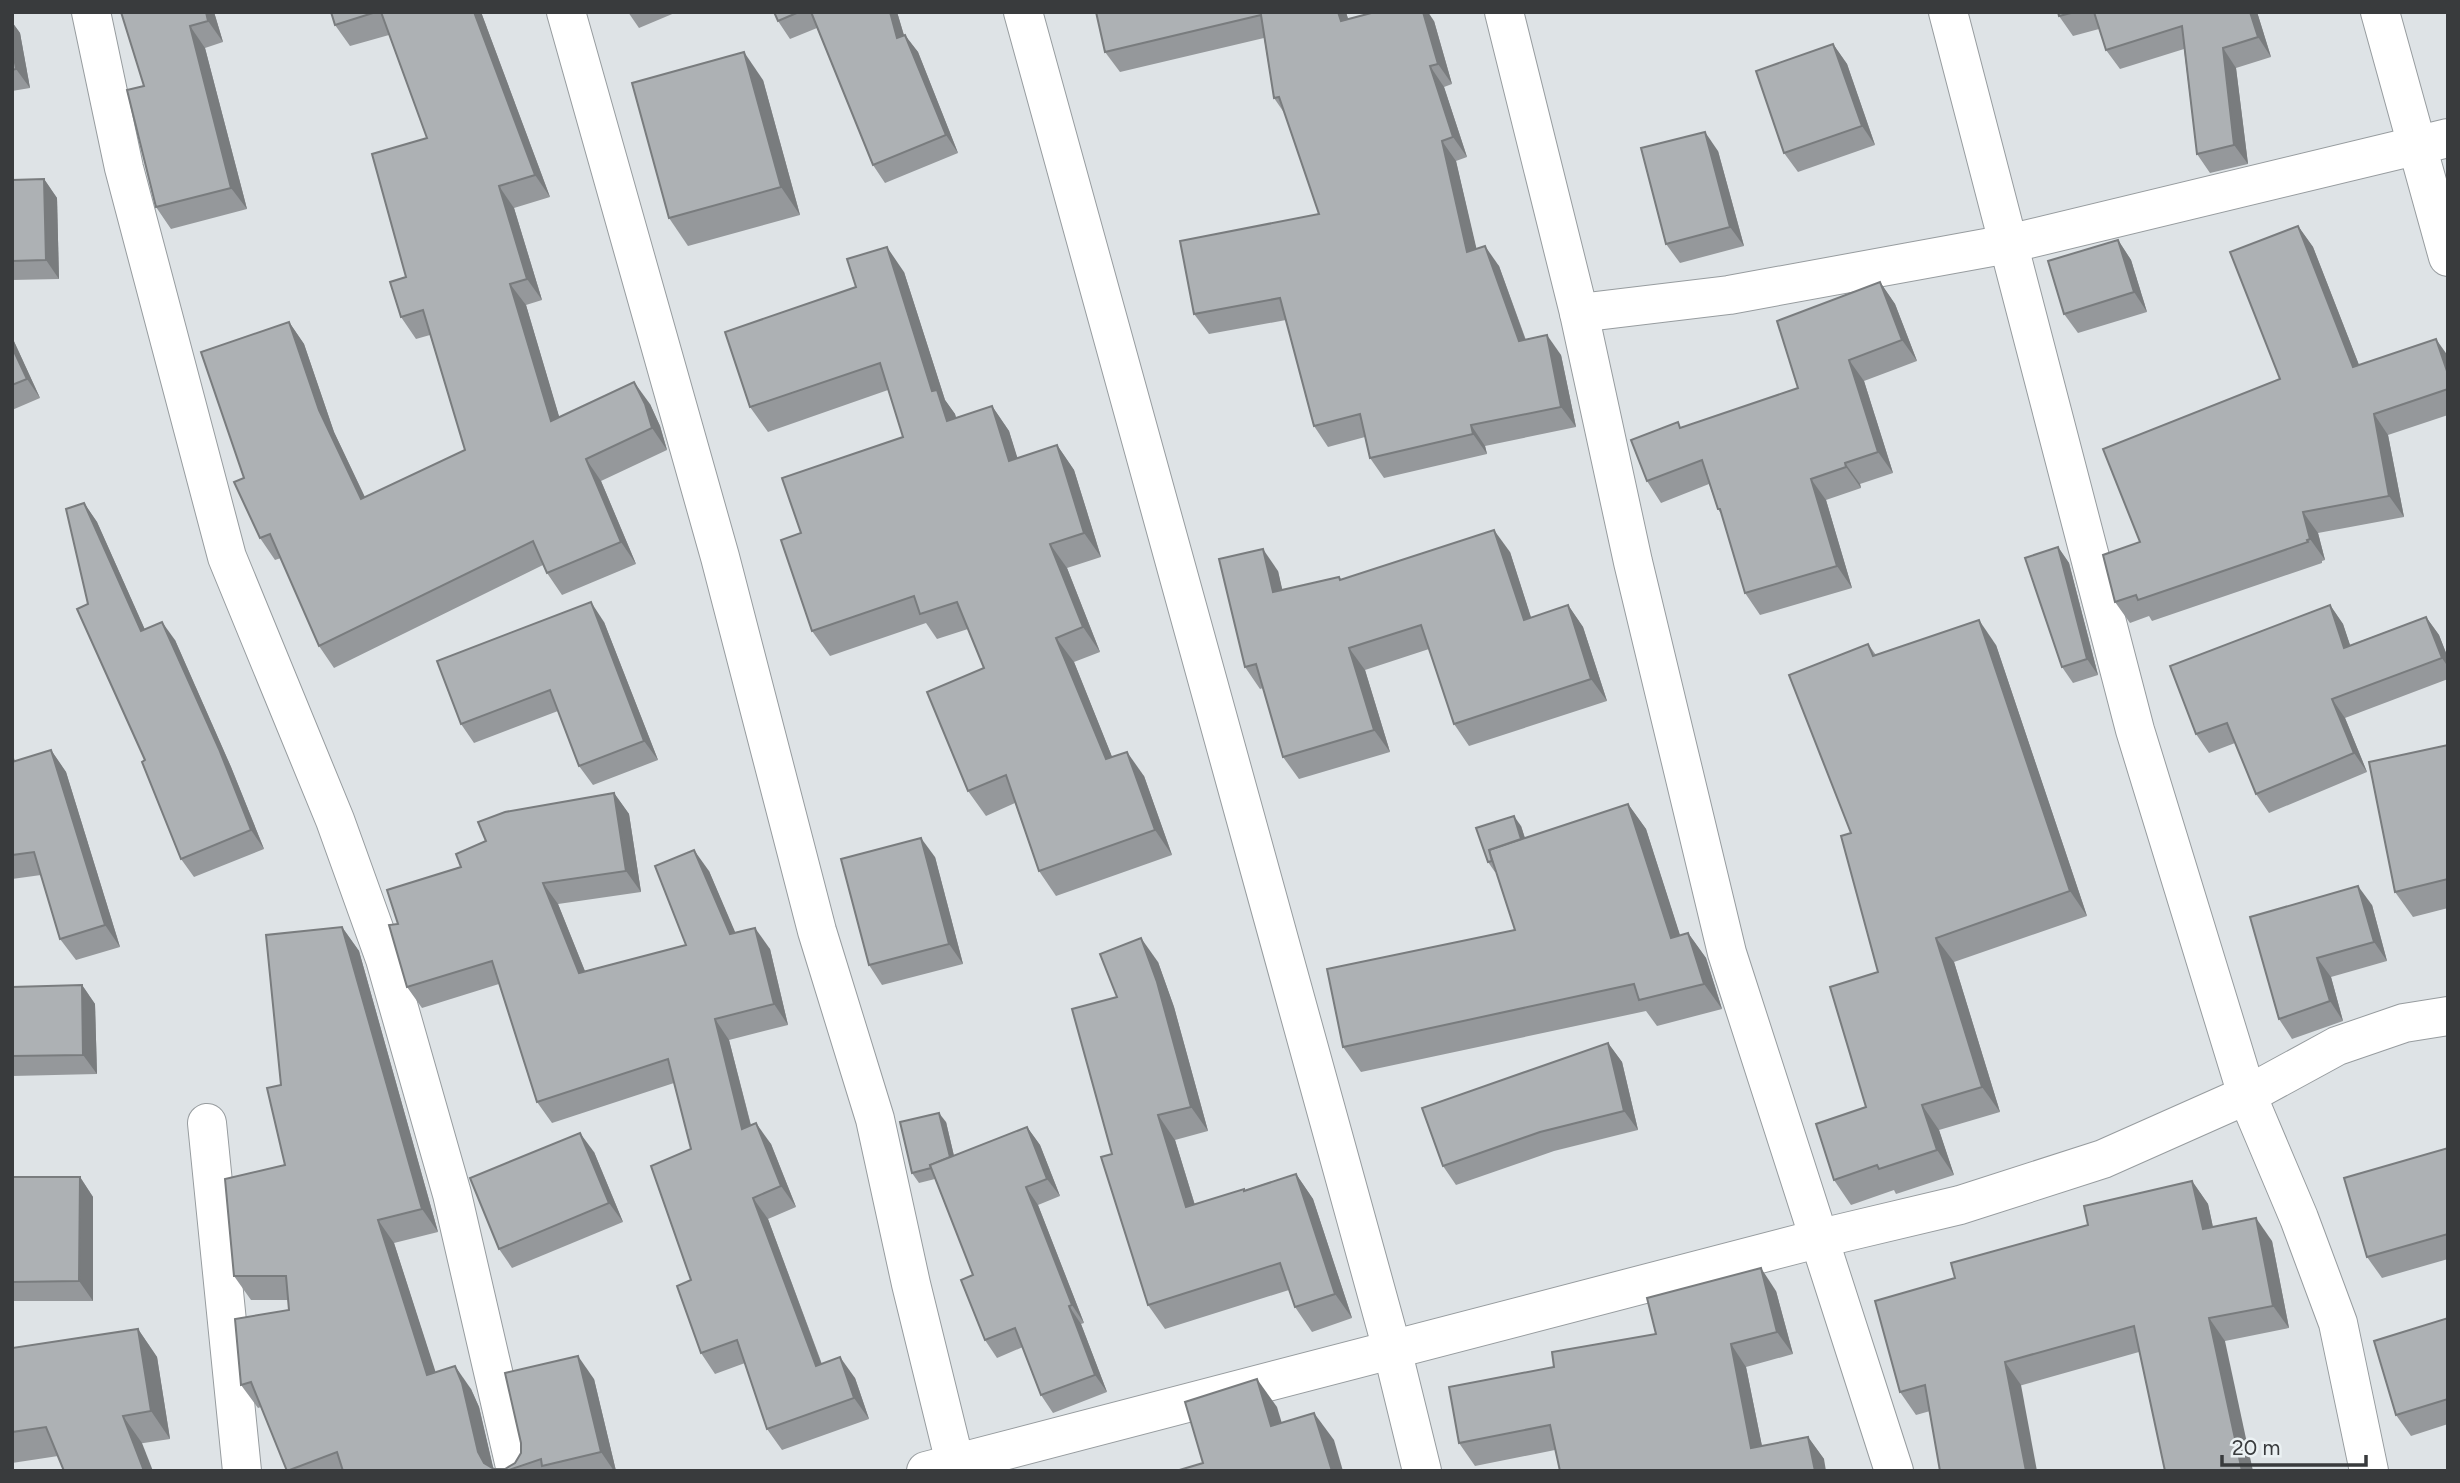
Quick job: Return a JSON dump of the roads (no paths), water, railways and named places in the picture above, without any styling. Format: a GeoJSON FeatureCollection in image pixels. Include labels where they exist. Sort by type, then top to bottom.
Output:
{"type":"FeatureCollection","features":[{"type":"Feature","properties":{"kind":"street"},"geometry":{"type":"LineString","coordinates":[[91,12],[124,168],[227,557],[335,820],[385,960],[452,1194],[516,1471]]}},
{"type":"Feature","properties":{"kind":"street"},"geometry":{"type":"LineString","coordinates":[[566,12],[720,557],[817,931],[875,1119],[911,1284],[946,1468],[1392,1349],[1821,1238],[1960,1205],[2103,1159],[2247,1095],[2337,1046],[2404,1023],[2448,1016]]}},
{"type":"Feature","properties":{"kind":"street"},"geometry":{"type":"LineString","coordinates":[[1023,12],[1392,1349],[1422,1471]]}},
{"type":"Feature","properties":{"kind":"street"},"geometry":{"type":"LineString","coordinates":[[1504,12],[1578,313],[1639,587],[1727,953],[1894,1471]]}},
{"type":"Feature","properties":{"kind":"street"},"geometry":{"type":"LineString","coordinates":[[1948,12],[2135,730],[2247,1095],[2299,1217],[2338,1323],[2369,1471]]}},
{"type":"Feature","properties":{"kind":"street"},"geometry":{"type":"LineString","coordinates":[[2380,12],[2433,142],[2448,257]]}},
{"type":"Feature","properties":{"kind":"street"},"geometry":{"type":"LineString","coordinates":[[1578,313],[1729,295],[2008,244],[2433,142]]}},
{"type":"Feature","properties":{"kind":"street"},"geometry":{"type":"LineString","coordinates":[[207,1123],[242,1471]]}}]}
